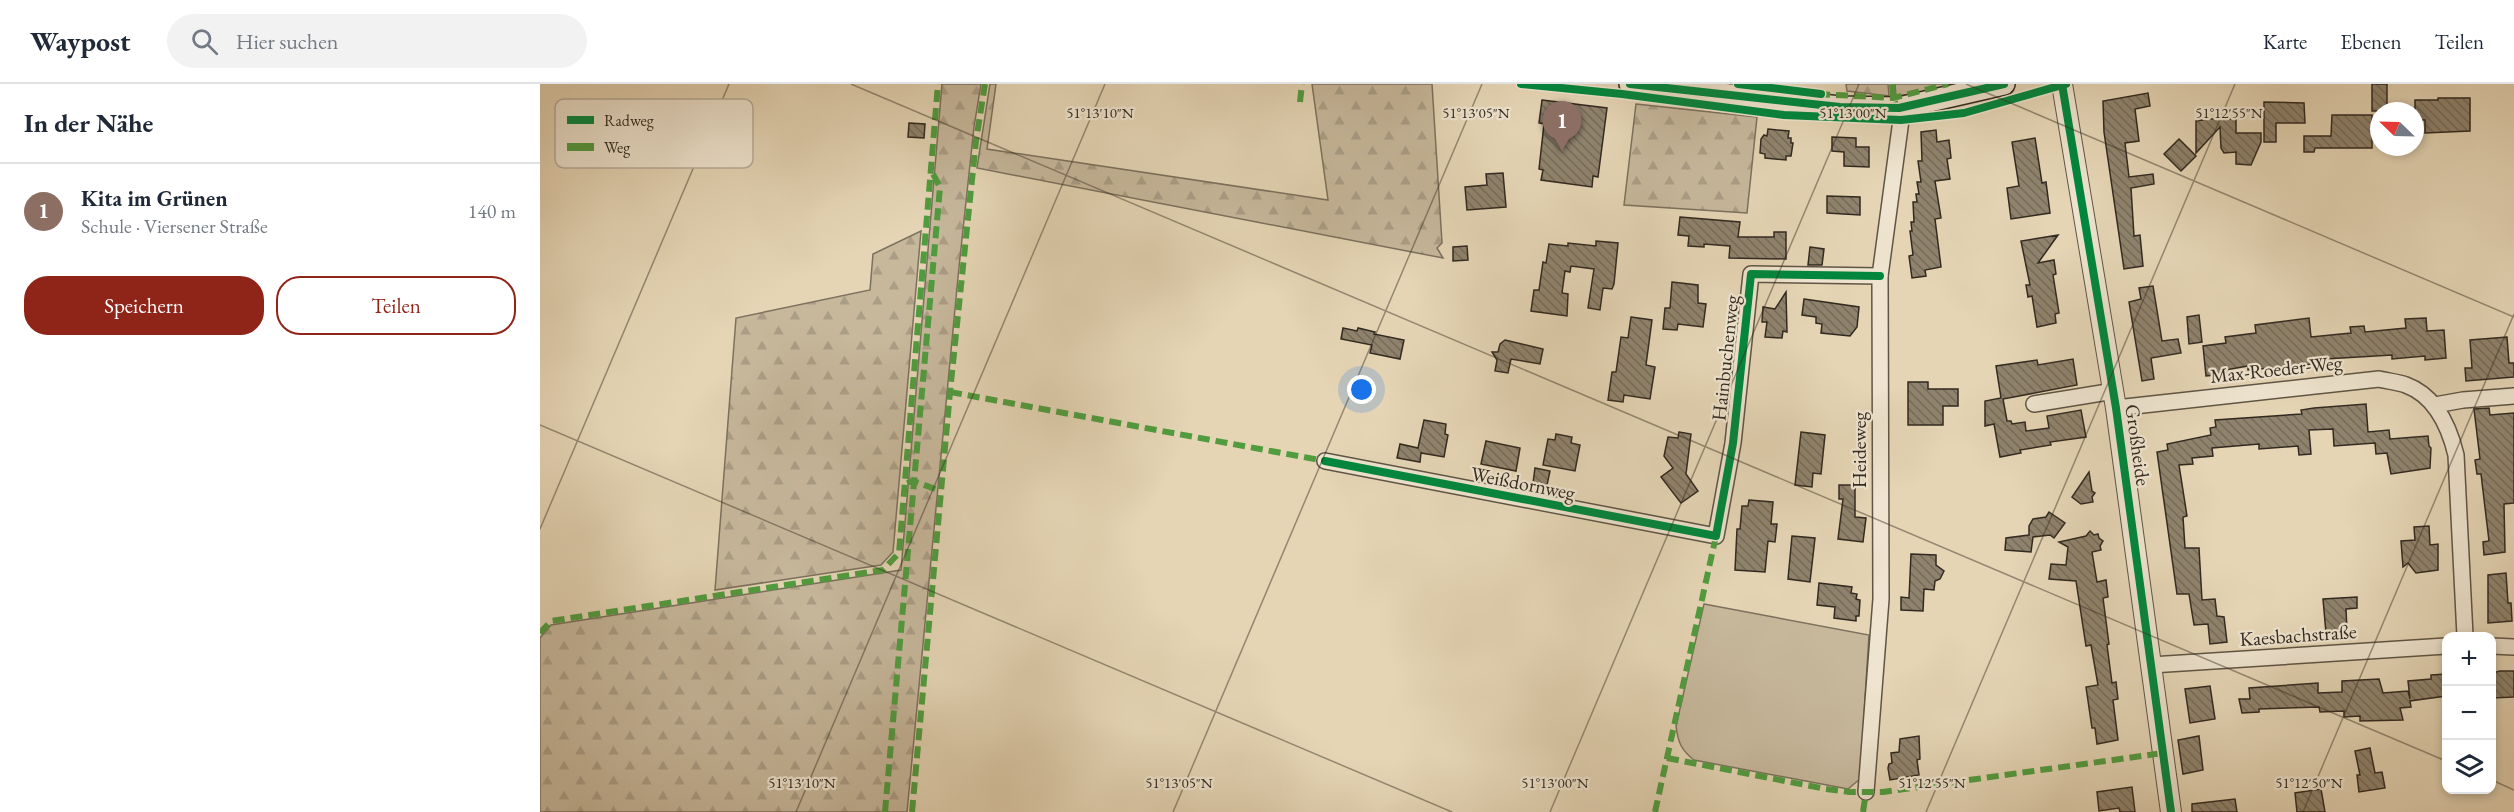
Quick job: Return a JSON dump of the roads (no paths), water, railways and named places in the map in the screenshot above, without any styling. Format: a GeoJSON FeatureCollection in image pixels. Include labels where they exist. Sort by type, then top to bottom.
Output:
{"type":"FeatureCollection","features":[{"type":"Feature","properties":{"kind":"main road"},"geometry":{"type":"LineString","coordinates":[[1630,84],[1840,107],[1899,108],[2004,84]]}},
{"type":"Feature","properties":{"kind":"street","name":"Großheide"},"geometry":{"type":"LineString","coordinates":[[2062,84],[2115,399],[2171,812]]}},
{"type":"Feature","properties":{"kind":"street","name":"Heideweg"},"geometry":{"type":"LineString","coordinates":[[1866,792],[1881,598],[1880,276],[1901,120],[1899,108]]}},
{"type":"Feature","properties":{"kind":"street","name":"Hainbuchenweg"},"geometry":{"type":"LineString","coordinates":[[1716,536],[1734,433],[1751,274],[1880,276]]}},
{"type":"Feature","properties":{"kind":"street","name":"Max-Roeder-Weg"},"geometry":{"type":"LineString","coordinates":[[2115,399],[2379,379],[2407,385],[2435,405],[2450,432],[2456,455],[2465,632]]}},
{"type":"Feature","properties":{"kind":"street"},"geometry":{"type":"LineString","coordinates":[[2435,405],[2514,396]]}},
{"type":"Feature","properties":{"kind":"street","name":"Großheide"},"geometry":{"type":"LineString","coordinates":[[2034,404],[2115,399]]}},
{"type":"Feature","properties":{"kind":"street","name":"Weißdornweg"},"geometry":{"type":"LineString","coordinates":[[1325,462],[1716,536]]}},
{"type":"Feature","properties":{"kind":"street","name":"Kaesbachstraße"},"geometry":{"type":"LineString","coordinates":[[2151,665],[2442,646]]}},
{"type":"Feature","properties":{"kind":"street"},"geometry":{"type":"LineString","coordinates":[[2496,646],[2514,647]]}},
{"type":"Feature","properties":{"kind":"place","name":"Kita im Grünen"},"geometry":{"type":"Point","coordinates":[1562,151]}}]}
